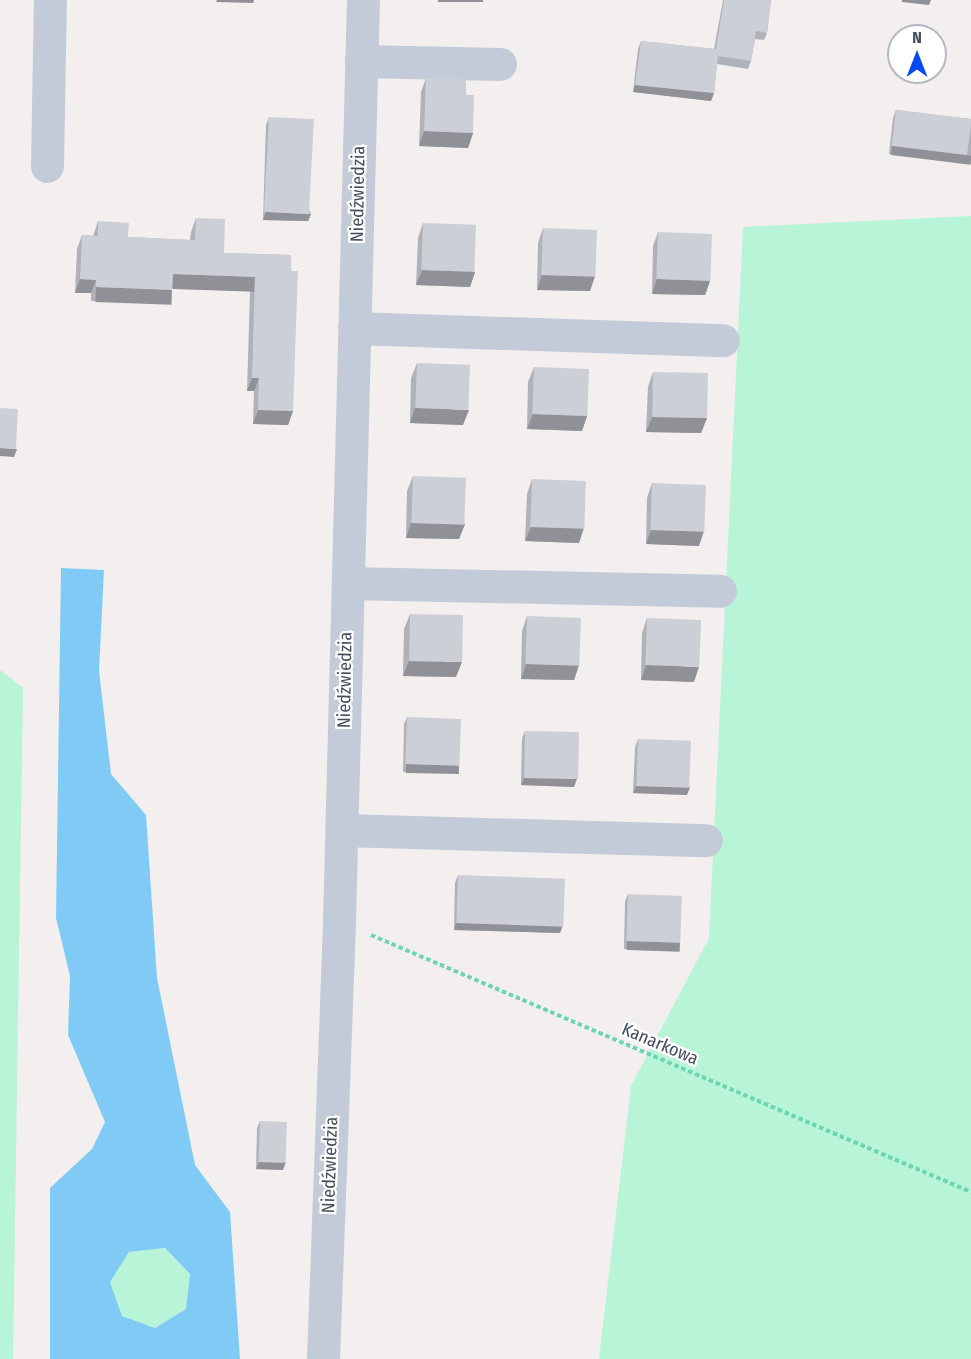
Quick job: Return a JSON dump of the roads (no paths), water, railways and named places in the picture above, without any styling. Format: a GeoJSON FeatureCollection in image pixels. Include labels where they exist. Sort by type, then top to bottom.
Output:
{"type":"FeatureCollection","features":[{"type":"Feature","properties":{"kind":"street"},"geometry":{"type":"LineString","coordinates":[[46,166],[50,0]]}},
{"type":"Feature","properties":{"kind":"street","name":"Niedźwiedzia"},"geometry":{"type":"LineString","coordinates":[[323,1359],[342,830],[363,0]]}},
{"type":"Feature","properties":{"kind":"street"},"geometry":{"type":"LineString","coordinates":[[361,61],[500,64]]}},
{"type":"Feature","properties":{"kind":"street"},"geometry":{"type":"LineString","coordinates":[[354,328],[723,340]]}},
{"type":"Feature","properties":{"kind":"street"},"geometry":{"type":"LineString","coordinates":[[348,583],[720,591]]}},
{"type":"Feature","properties":{"kind":"street"},"geometry":{"type":"LineString","coordinates":[[342,830],[706,840]]}},
{"type":"Feature","properties":{"kind":"water"},"geometry":{"type":"Polygon","coordinates":[[[61,568],[104,570],[99,671],[111,774],[146,815],[157,978],[195,1165],[230,1212],[240,1359],[50,1359],[50,1188],[92,1149],[105,1122],[68,1035],[70,976],[56,918],[61,568]],[[165,1248],[129,1252],[110,1282],[122,1316],[155,1328],[186,1309],[190,1274],[165,1248]]]}}]}
